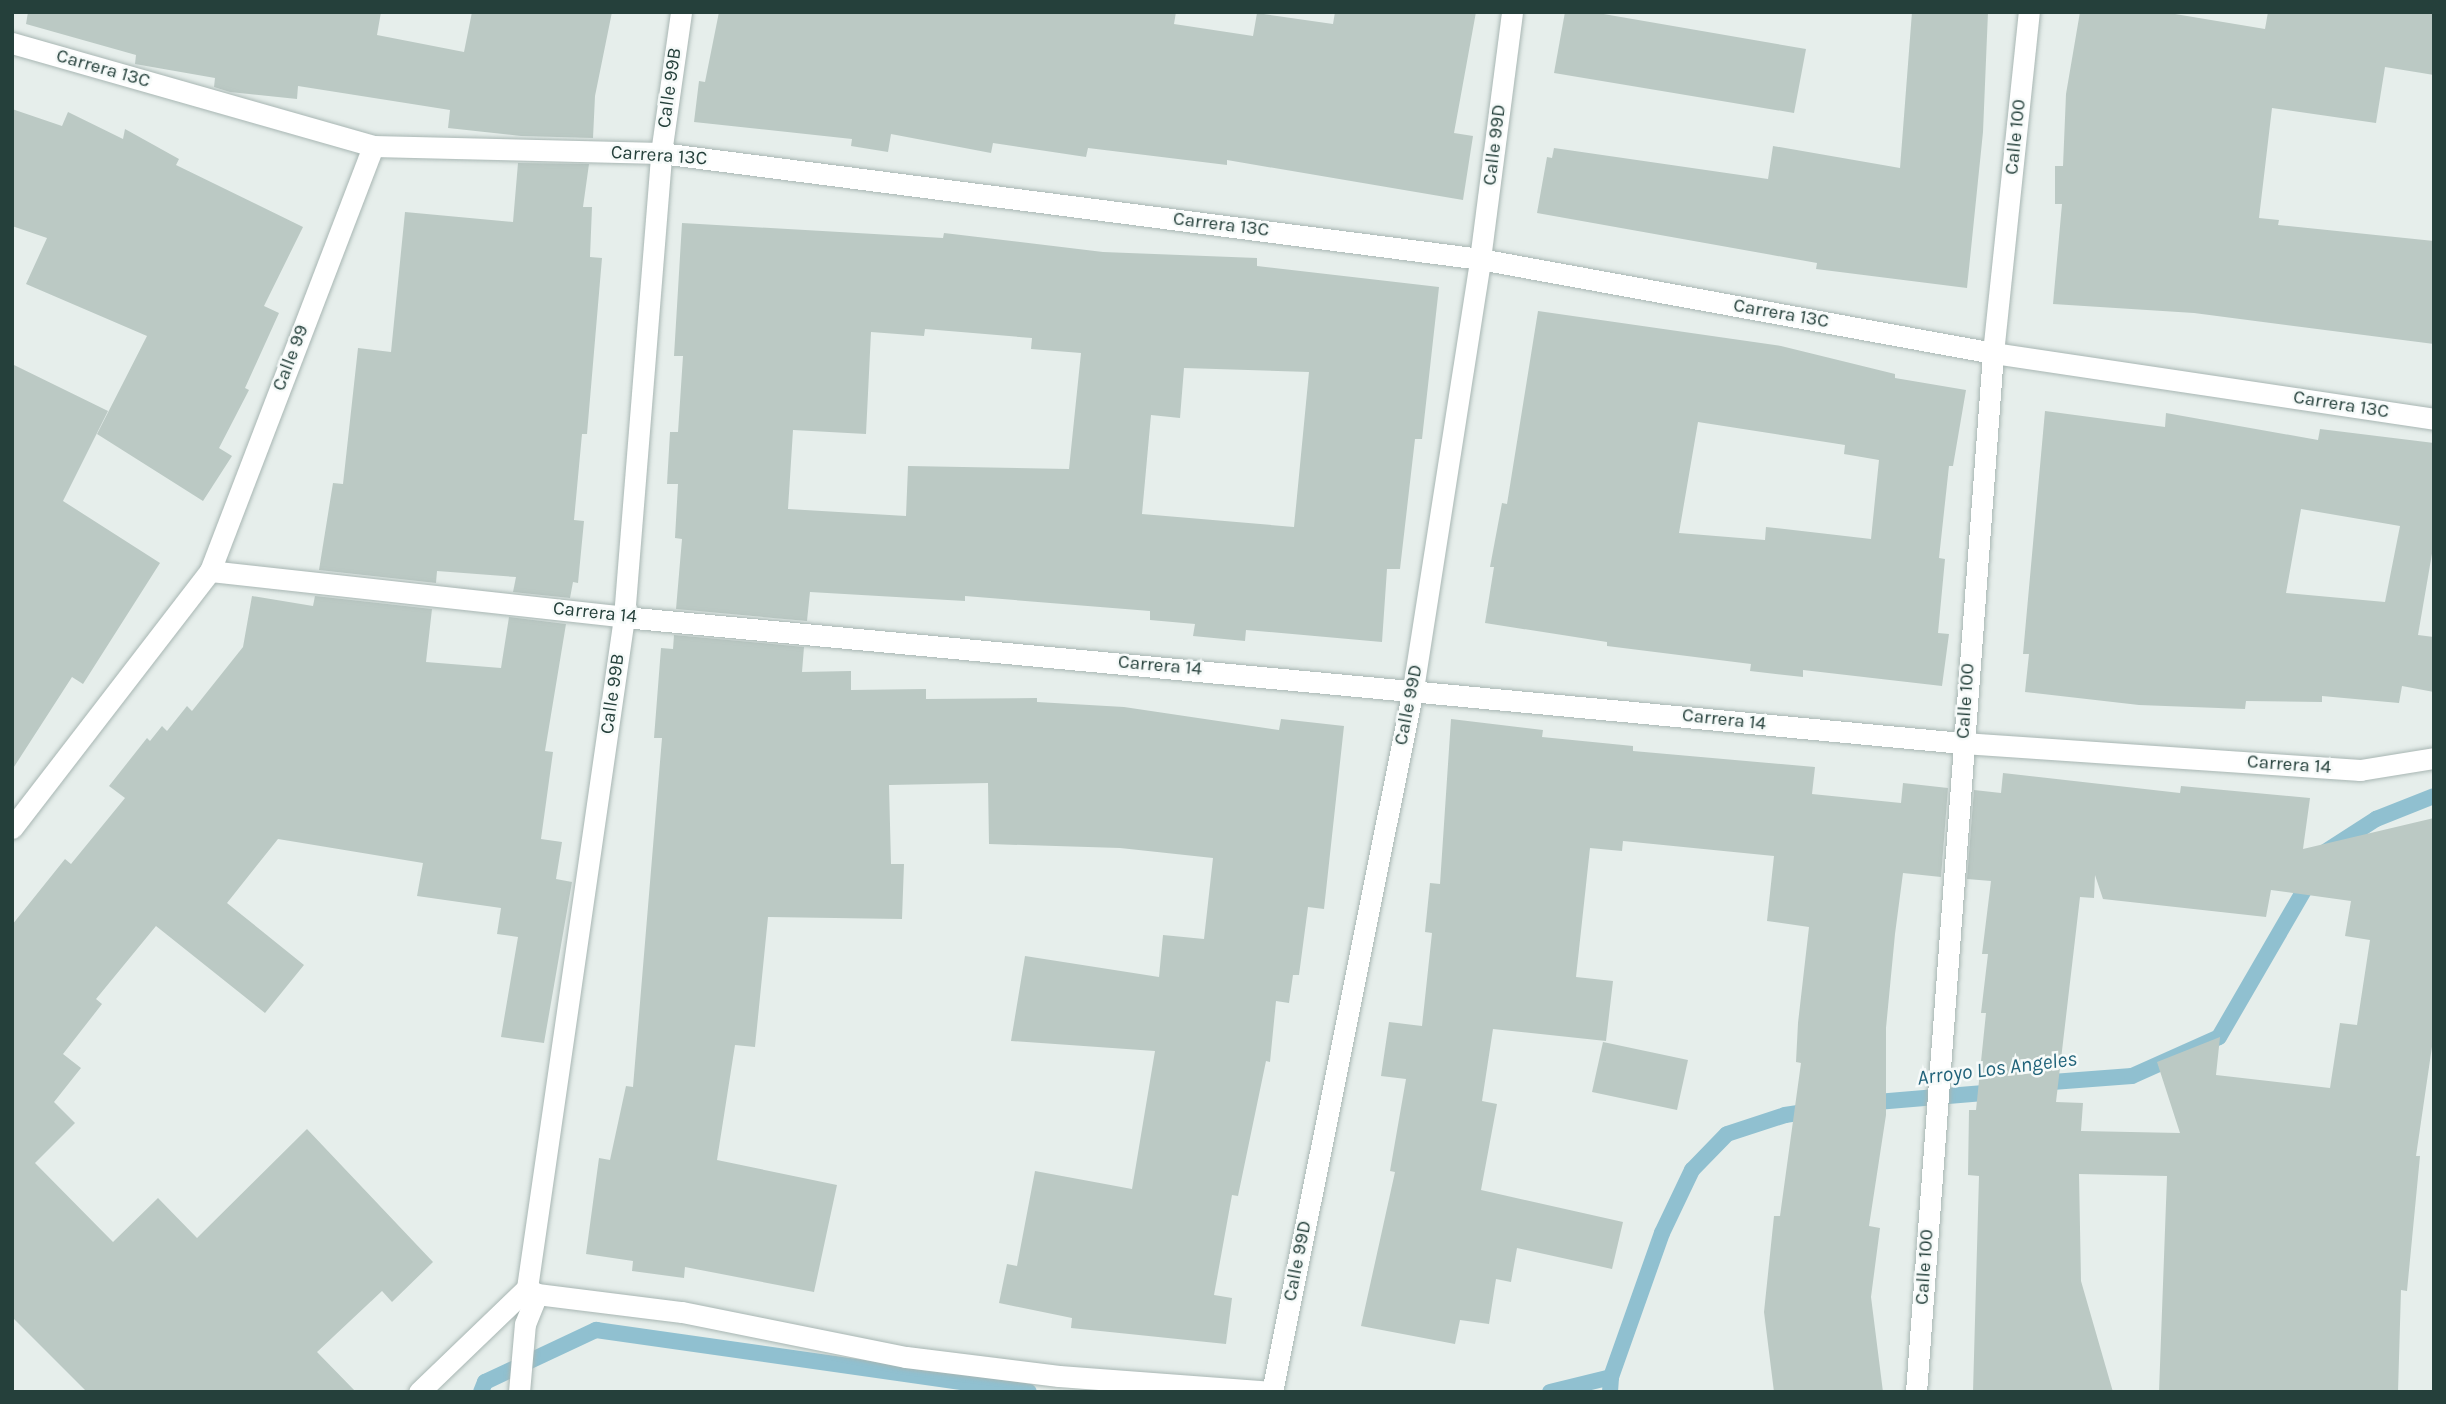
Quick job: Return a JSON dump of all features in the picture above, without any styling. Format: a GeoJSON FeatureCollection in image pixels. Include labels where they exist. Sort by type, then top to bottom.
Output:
{"type":"FeatureCollection","features":[{"type":"Feature","properties":{"kind":"street","name":"Calle 99B"},"geometry":{"type":"LineString","coordinates":[[519,1392],[526,1324],[624,617],[661,153],[681,12]]}},
{"type":"Feature","properties":{"kind":"street","name":"Calle 99D"},"geometry":{"type":"LineString","coordinates":[[1272,1392],[1413,689],[1480,259],[1512,12]]}},
{"type":"Feature","properties":{"kind":"street","name":"Calle 100"},"geometry":{"type":"LineString","coordinates":[[1916,1392],[1993,353],[2029,12]]}},
{"type":"Feature","properties":{"kind":"street","name":"Carrera 13C"},"geometry":{"type":"LineString","coordinates":[[12,43],[373,146],[661,153],[1480,259],[1993,353],[2434,419]]}},
{"type":"Feature","properties":{"kind":"street","name":"Calle 99"},"geometry":{"type":"LineString","coordinates":[[210,571],[373,146]]}},
{"type":"Feature","properties":{"kind":"street","name":"Carrera 14"},"geometry":{"type":"LineString","coordinates":[[210,571],[624,617],[1413,689],[1963,744],[2360,770],[2434,758]]}},
{"type":"Feature","properties":{"kind":"street"},"geometry":{"type":"LineString","coordinates":[[12,828],[210,571]]}},
{"type":"Feature","properties":{"kind":"street"},"geometry":{"type":"LineString","coordinates":[[419,1392],[532,1291],[682,1312],[906,1357],[1059,1376],[1272,1392]]}},
{"type":"Feature","properties":{"kind":"building"},"geometry":{"type":"Polygon","coordinates":[[[28,12],[381,12],[377,35],[464,52],[472,12],[612,12],[595,96],[593,138],[521,136],[448,128],[450,110],[298,86],[297,99],[230,92],[214,87],[215,78],[135,64],[136,55],[26,24],[28,12]]]}},
{"type":"Feature","properties":{"kind":"building"},"geometry":{"type":"Polygon","coordinates":[[[719,12],[1176,12],[1174,24],[1253,36],[1257,13],[1333,24],[1335,12],[1476,12],[1454,133],[1473,136],[1463,200],[1227,160],[1227,165],[1088,148],[1086,157],[993,143],[991,153],[891,134],[888,152],[851,146],[852,139],[694,122],[699,81],[705,82],[719,12]]]}},
{"type":"Feature","properties":{"kind":"building"},"geometry":{"type":"Polygon","coordinates":[[[1565,12],[1592,12],[1806,49],[1794,113],[1554,73],[1565,12]]]}},
{"type":"Feature","properties":{"kind":"building"},"geometry":{"type":"Polygon","coordinates":[[[1912,12],[1988,12],[1983,132],[1967,288],[1816,269],[1817,263],[1537,213],[1547,157],[1552,158],[1554,148],[1768,179],[1773,146],[1900,168],[1912,12]]]}},
{"type":"Feature","properties":{"kind":"building"},"geometry":{"type":"Polygon","coordinates":[[[2080,12],[2163,12],[2265,29],[2268,12],[2434,12],[2434,75],[2385,67],[2376,123],[2272,108],[2259,218],[2279,220],[2278,225],[2434,241],[2434,344],[2194,313],[2053,304],[2062,204],[2055,204],[2055,166],[2063,166],[2066,94],[2080,12]]]}},
{"type":"Feature","properties":{"kind":"building"},"geometry":{"type":"Polygon","coordinates":[[[12,109],[62,126],[68,112],[123,139],[125,129],[179,159],[176,165],[303,227],[264,306],[279,313],[245,388],[249,390],[219,448],[232,456],[203,501],[97,434],[147,336],[26,284],[47,238],[12,226],[12,109]]]}},
{"type":"Feature","properties":{"kind":"building"},"geometry":{"type":"Polygon","coordinates":[[[518,163],[589,164],[583,207],[592,207],[590,257],[602,258],[587,434],[582,434],[574,520],[584,521],[578,583],[573,582],[570,598],[513,592],[516,577],[437,571],[436,583],[319,570],[333,483],[343,484],[358,348],[391,352],[405,212],[513,222],[518,163]]]}},
{"type":"Feature","properties":{"kind":"building"},"geometry":{"type":"Polygon","coordinates":[[[682,223],[943,238],[944,233],[1103,252],[1257,258],[1257,266],[1439,287],[1422,439],[1415,439],[1400,569],[1387,569],[1382,642],[1246,630],[1245,641],[1193,636],[1195,624],[1150,620],[1150,611],[965,596],[965,601],[810,592],[807,621],[676,609],[682,539],[675,538],[678,484],[667,484],[670,432],[678,432],[683,356],[674,356],[682,223]],[[925,329],[924,336],[871,332],[866,434],[793,430],[788,509],[906,516],[908,466],[1069,469],[1081,353],[1031,349],[1032,338],[925,329]],[[1184,368],[1180,418],[1151,415],[1142,514],[1294,527],[1309,372],[1184,368]]]}},
{"type":"Feature","properties":{"kind":"building"},"geometry":{"type":"Polygon","coordinates":[[[1538,311],[1781,346],[1895,374],[1895,378],[1966,390],[1953,466],[1949,466],[1939,558],[1945,559],[1938,633],[1949,634],[1942,686],[1803,670],[1803,677],[1750,671],[1751,664],[1607,646],[1607,642],[1485,623],[1494,567],[1490,567],[1502,503],[1507,504],[1538,311]],[[1698,422],[1679,533],[1765,540],[1766,527],[1871,539],[1879,460],[1844,454],[1845,445],[1698,422]]]}},
{"type":"Feature","properties":{"kind":"building"},"geometry":{"type":"Polygon","coordinates":[[[12,364],[108,411],[63,501],[160,563],[83,684],[72,677],[12,770],[12,364]]]}},
{"type":"Feature","properties":{"kind":"building"},"geometry":{"type":"Polygon","coordinates":[[[2045,411],[2165,427],[2166,413],[2318,440],[2320,429],[2434,443],[2434,542],[2418,635],[2434,637],[2434,692],[2402,686],[2399,703],[2322,696],[2322,702],[2246,701],[2245,709],[2139,705],[2025,692],[2029,654],[2023,654],[2045,411]],[[2301,509],[2286,593],[2385,602],[2400,526],[2301,509]]]}},
{"type":"Feature","properties":{"kind":"building"},"geometry":{"type":"Polygon","coordinates":[[[252,596],[313,606],[315,596],[432,609],[426,662],[501,668],[509,617],[566,624],[545,751],[553,752],[541,839],[562,842],[556,879],[572,882],[544,1043],[501,1037],[518,937],[497,934],[501,908],[417,896],[423,863],[278,839],[227,903],[304,965],[265,1013],[156,926],[96,999],[102,1004],[63,1054],[81,1068],[54,1102],[75,1123],[35,1163],[113,1242],[158,1198],[197,1238],[307,1129],[433,1262],[392,1302],[382,1291],[317,1352],[356,1392],[87,1392],[12,1317],[12,925],[65,859],[71,864],[125,798],[109,786],[147,738],[150,741],[162,726],[167,731],[187,706],[192,711],[243,647],[252,596]]]}},
{"type":"Feature","properties":{"kind":"building"},"geometry":{"type":"Polygon","coordinates":[[[674,635],[804,647],[802,672],[851,671],[851,690],[926,689],[926,699],[1037,698],[1037,702],[1124,707],[1279,730],[1281,719],[1344,726],[1324,909],[1308,907],[1299,975],[1293,975],[1289,1003],[1276,1001],[1270,1062],[1266,1061],[1238,1196],[1232,1195],[1214,1295],[1232,1298],[1226,1344],[1071,1328],[1072,1318],[999,1303],[1007,1264],[1017,1266],[1035,1171],[1132,1189],[1155,1051],[1011,1041],[1025,956],[1159,977],[1163,935],[1204,939],[1213,858],[1120,848],[989,844],[988,783],[889,785],[891,864],[904,864],[902,919],[768,917],[755,1047],[735,1045],[717,1160],[837,1185],[814,1292],[685,1267],[684,1278],[632,1271],[633,1261],[586,1254],[599,1158],[610,1160],[626,1086],[633,1087],[662,738],[654,738],[661,648],[673,649],[674,635]]]}},
{"type":"Feature","properties":{"kind":"building"},"geometry":{"type":"Polygon","coordinates":[[[1451,719],[1543,730],[1542,737],[1633,746],[1633,751],[1815,767],[1812,794],[1901,803],[1903,783],[1948,788],[1941,877],[1903,873],[1895,934],[1886,1028],[1886,1115],[1869,1226],[1880,1228],[1871,1297],[1883,1392],[1774,1392],[1764,1312],[1774,1216],[1780,1216],[1801,1063],[1796,1062],[1798,1023],[1809,927],[1767,921],[1774,856],[1623,841],[1622,851],[1590,848],[1576,977],[1613,981],[1606,1041],[1493,1029],[1482,1101],[1497,1104],[1481,1190],[1623,1222],[1612,1269],[1517,1248],[1511,1282],[1496,1279],[1489,1324],[1460,1320],[1455,1344],[1361,1326],[1395,1172],[1390,1171],[1406,1079],[1381,1076],[1389,1022],[1422,1026],[1432,933],[1425,932],[1430,883],[1440,884],[1451,719]]]}},
{"type":"Feature","properties":{"kind":"building"},"geometry":{"type":"Polygon","coordinates":[[[2003,773],[2180,793],[2181,786],[2310,798],[2303,849],[2434,818],[2434,1033],[2416,1156],[2420,1156],[2407,1291],[2401,1290],[2398,1392],[2159,1392],[2167,1176],[2079,1174],[2081,1281],[2113,1392],[1973,1392],[1979,1176],[1968,1175],[1969,1110],[1976,1110],[1986,1013],[1981,1013],[1988,954],[1982,954],[1991,881],[1967,879],[1974,790],[2001,793],[2003,773]],[[2095,875],[2094,898],[2080,897],[2056,1102],[2083,1103],[2081,1131],[2180,1133],[2157,1062],[2220,1037],[2216,1075],[2330,1088],[2340,1023],[2357,1025],[2370,940],[2345,936],[2351,901],[2271,890],[2266,917],[2103,899],[2095,875]]]}},
{"type":"Feature","properties":{"kind":"building"},"geometry":{"type":"Polygon","coordinates":[[[1603,1042],[1688,1060],[1677,1110],[1592,1092],[1603,1042]]]}},
{"type":"Feature","properties":{"kind":"waterway","name":"Arroyo Los Angeles"},"geometry":{"type":"LineString","coordinates":[[2325,852],[2376,819],[2434,796]]}},
{"type":"Feature","properties":{"kind":"waterway","name":"Arroyo Los Angeles"},"geometry":{"type":"LineString","coordinates":[[2039,1083],[2132,1076],[2219,1037],[2313,875]]}},
{"type":"Feature","properties":{"kind":"waterway","name":"Arroyo Los Angeles"},"geometry":{"type":"LineString","coordinates":[[1865,1103],[1996,1092]]}},
{"type":"Feature","properties":{"kind":"waterway","name":"Arroyo Los Angeles"},"geometry":{"type":"LineString","coordinates":[[1610,1392],[1611,1377],[1662,1233],[1692,1170],[1727,1134],[1785,1115],[1815,1110]]}},
{"type":"Feature","properties":{"kind":"waterway"},"geometry":{"type":"LineString","coordinates":[[481,1392],[485,1382],[596,1330],[1029,1392]]}},
{"type":"Feature","properties":{"kind":"waterway"},"geometry":{"type":"LineString","coordinates":[[1550,1392],[1611,1377]]}}]}
